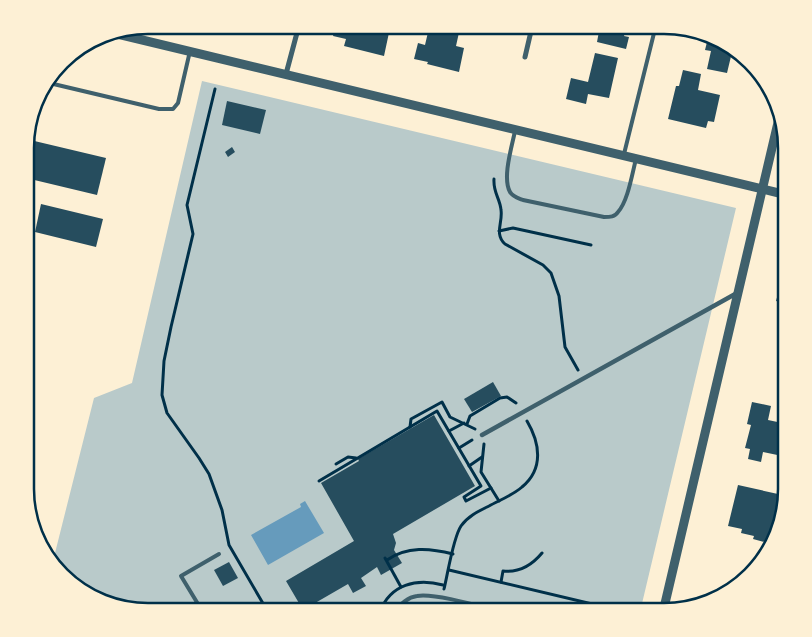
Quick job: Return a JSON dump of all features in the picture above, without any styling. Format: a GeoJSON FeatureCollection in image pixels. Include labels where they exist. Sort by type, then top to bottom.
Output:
{"type":"FeatureCollection","features":[{"type":"Feature","properties":{"kind":"street"},"geometry":{"type":"LineString","coordinates":[[286,74],[297,34]]}},
{"type":"Feature","properties":{"kind":"street"},"geometry":{"type":"LineString","coordinates":[[525,57],[530,34]]}},
{"type":"Feature","properties":{"kind":"street"},"geometry":{"type":"LineString","coordinates":[[126,36],[778,193]]}},
{"type":"Feature","properties":{"kind":"street"},"geometry":{"type":"LineString","coordinates":[[665,603],[776,129]]}},
{"type":"Feature","properties":{"kind":"street"},"geometry":{"type":"LineString","coordinates":[[482,435],[738,292]]}},
{"type":"Feature","properties":{"kind":"lane"},"geometry":{"type":"LineString","coordinates":[[624,155],[654,34]]}},
{"type":"Feature","properties":{"kind":"lane"},"geometry":{"type":"LineString","coordinates":[[53,84],[159,109],[173,109],[178,103],[190,51]]}},
{"type":"Feature","properties":{"kind":"lane"},"geometry":{"type":"LineString","coordinates":[[515,129],[506,182],[509,191],[514,196],[523,200],[604,217],[612,217],[618,213],[623,202],[636,158]]}},
{"type":"Feature","properties":{"kind":"lane"},"geometry":{"type":"LineString","coordinates":[[197,603],[180,576],[219,554]]}},
{"type":"Feature","properties":{"kind":"lane"},"geometry":{"type":"LineString","coordinates":[[404,603],[417,596],[442,598],[463,603]]}},
{"type":"Feature","properties":{"kind":"path"},"geometry":{"type":"LineString","coordinates":[[215,89],[187,206],[193,234],[170,327],[164,361],[162,395],[167,413],[209,474],[222,510],[229,545],[263,603]]}},
{"type":"Feature","properties":{"kind":"path"},"geometry":{"type":"LineString","coordinates":[[495,176],[495,194],[501,208],[500,240],[543,265],[551,273],[559,296],[565,347],[583,378]]}},
{"type":"Feature","properties":{"kind":"path"},"geometry":{"type":"LineString","coordinates":[[499,232],[513,228],[591,245]]}},
{"type":"Feature","properties":{"kind":"path"},"geometry":{"type":"LineString","coordinates":[[442,598],[458,533],[466,520],[523,487],[537,466],[539,454],[532,429],[514,401],[507,397],[500,398],[470,416],[466,424],[449,431]]}},
{"type":"Feature","properties":{"kind":"path"},"geometry":{"type":"LineString","coordinates":[[410,427],[411,419],[442,402],[450,417],[466,424],[482,435],[484,451],[481,472],[498,501]]}},
{"type":"Feature","properties":{"kind":"path"},"geometry":{"type":"LineString","coordinates":[[319,481],[437,411],[481,486],[464,497],[466,501],[491,488]]}},
{"type":"Feature","properties":{"kind":"path"},"geometry":{"type":"LineString","coordinates":[[459,448],[469,442]]}},
{"type":"Feature","properties":{"kind":"path"},"geometry":{"type":"LineString","coordinates":[[336,464],[348,457],[357,458]]}},
{"type":"Feature","properties":{"kind":"path"},"geometry":{"type":"LineString","coordinates":[[469,466],[483,457]]}},
{"type":"Feature","properties":{"kind":"path"},"geometry":{"type":"LineString","coordinates":[[385,603],[389,595],[401,587],[386,559],[400,552],[412,550],[439,550],[453,554]]}},
{"type":"Feature","properties":{"kind":"path"},"geometry":{"type":"LineString","coordinates":[[501,582],[503,571],[525,568],[542,553]]}},
{"type":"Feature","properties":{"kind":"path"},"geometry":{"type":"LineString","coordinates":[[449,570],[588,603]]}},
{"type":"Feature","properties":{"kind":"shaded area"},"geometry":{"type":"Polygon","coordinates":[[[202,81],[736,208],[642,603],[140,603],[125,601],[97,592],[73,575],[55,555],[94,398],[132,383],[202,81]]]}},
{"type":"Feature","properties":{"kind":"water"},"geometry":{"type":"Polygon","coordinates":[[[305,501],[324,533],[268,565],[251,535],[301,507],[300,504],[305,501]]]}},
{"type":"Feature","properties":{"kind":"building"},"geometry":{"type":"Polygon","coordinates":[[[334,34],[389,34],[384,56],[344,46],[346,39],[333,36],[334,34]]]}},
{"type":"Feature","properties":{"kind":"building"},"geometry":{"type":"Polygon","coordinates":[[[428,34],[459,34],[456,46],[464,48],[459,72],[414,59],[418,43],[425,45],[428,34]]]}},
{"type":"Feature","properties":{"kind":"building"},"geometry":{"type":"Polygon","coordinates":[[[598,34],[625,34],[624,36],[629,37],[626,49],[597,42],[598,34]]]}},
{"type":"Feature","properties":{"kind":"building"},"geometry":{"type":"Polygon","coordinates":[[[707,42],[731,55],[727,73],[707,69],[711,51],[705,50],[707,42]]]}},
{"type":"Feature","properties":{"kind":"building"},"geometry":{"type":"Polygon","coordinates":[[[595,53],[618,58],[609,98],[588,94],[586,104],[566,99],[571,78],[588,82],[595,53]]]}},
{"type":"Feature","properties":{"kind":"building"},"geometry":{"type":"Polygon","coordinates":[[[683,70],[701,74],[698,90],[720,95],[714,122],[708,121],[706,128],[668,119],[676,86],[679,86],[683,70]]]}},
{"type":"Feature","properties":{"kind":"building"},"geometry":{"type":"Polygon","coordinates":[[[227,101],[266,110],[260,134],[222,125],[227,101]]]}},
{"type":"Feature","properties":{"kind":"building"},"geometry":{"type":"Polygon","coordinates":[[[34,141],[106,158],[97,195],[34,180],[34,141]]]}},
{"type":"Feature","properties":{"kind":"building"},"geometry":{"type":"Polygon","coordinates":[[[232,147],[235,152],[228,157],[225,152],[232,147]]]}},
{"type":"Feature","properties":{"kind":"building"},"geometry":{"type":"Polygon","coordinates":[[[41,204],[103,219],[96,247],[35,232],[41,204]]]}},
{"type":"Feature","properties":{"kind":"building"},"geometry":{"type":"Polygon","coordinates":[[[493,382],[501,396],[472,412],[464,399],[493,382]]]}},
{"type":"Feature","properties":{"kind":"building"},"geometry":{"type":"Polygon","coordinates":[[[752,402],[771,406],[768,420],[778,422],[778,455],[763,452],[761,462],[748,459],[750,449],[745,448],[751,425],[747,424],[752,402]]]}},
{"type":"Feature","properties":{"kind":"building"},"geometry":{"type":"Polygon","coordinates":[[[434,415],[475,486],[393,534],[396,543],[394,550],[402,563],[381,575],[377,567],[361,578],[366,586],[353,593],[348,584],[315,603],[299,603],[286,581],[354,541],[321,483],[359,461],[358,459],[434,415]]]}},
{"type":"Feature","properties":{"kind":"building"},"geometry":{"type":"Polygon","coordinates":[[[738,485],[778,494],[774,519],[766,542],[753,539],[754,536],[741,533],[742,529],[728,526],[738,485]]]}},
{"type":"Feature","properties":{"kind":"building"},"geometry":{"type":"Polygon","coordinates":[[[229,562],[238,578],[223,586],[214,570],[229,562]]]}}]}
